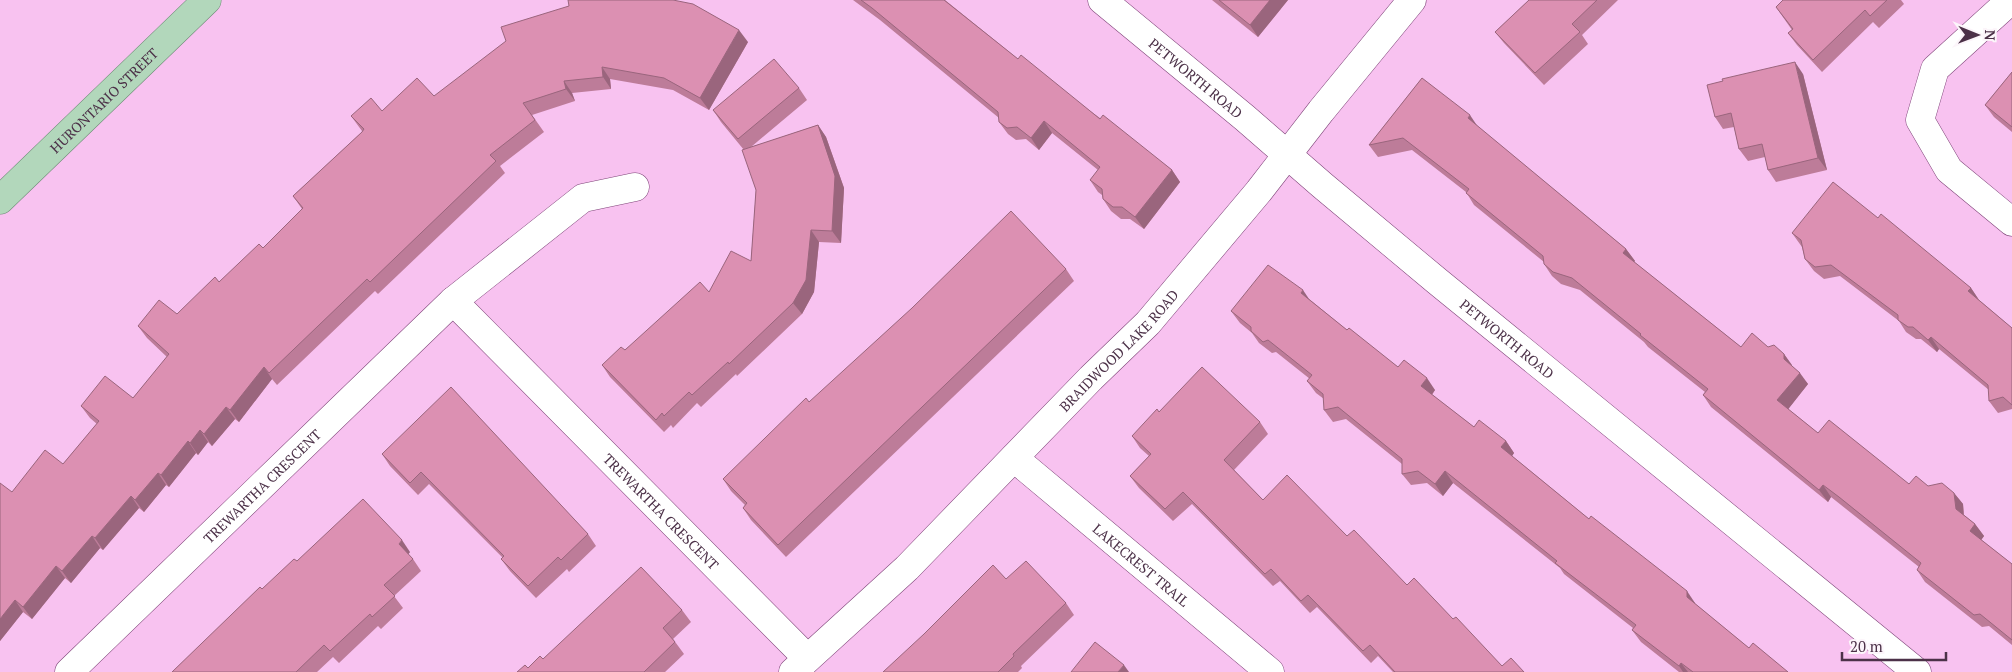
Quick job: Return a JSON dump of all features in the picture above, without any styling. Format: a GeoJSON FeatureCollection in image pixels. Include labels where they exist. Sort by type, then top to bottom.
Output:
{"type":"FeatureCollection","features":[{"type":"Feature","properties":{"kind":"main road","name":"HURONTARIO STREET"},"geometry":{"type":"LineString","coordinates":[[0,200],[200,2]]}},
{"type":"Feature","properties":{"kind":"street","name":"PETWORTH ROAD"},"geometry":{"type":"LineString","coordinates":[[1102,0],[1437,281],[1917,672]]}},
{"type":"Feature","properties":{"kind":"street","name":"BRAIDWOOD LAKE ROAD"},"geometry":{"type":"LineString","coordinates":[[800,665],[907,568],[1091,378],[1148,324],[1412,0]]}},
{"type":"Feature","properties":{"kind":"street"},"geometry":{"type":"LineString","coordinates":[[2011,0],[1935,69],[1920,120],[1949,170],[2012,222]]}},
{"type":"Feature","properties":{"kind":"street","name":"TREWARTHA CRESCENT"},"geometry":{"type":"LineString","coordinates":[[69,672],[453,301],[583,198],[635,187]]}},
{"type":"Feature","properties":{"kind":"street","name":"TREWARTHA CRESCENT"},"geometry":{"type":"LineString","coordinates":[[453,301],[800,665]]}},
{"type":"Feature","properties":{"kind":"street","name":"LAKECREST TRAIL"},"geometry":{"type":"LineString","coordinates":[[1014,458],[1270,672]]}},
{"type":"Feature","properties":{"kind":"building"},"geometry":{"type":"Polygon","coordinates":[[[568,0],[673,0],[693,4],[739,30],[700,98],[664,78],[602,67],[603,77],[564,81],[566,89],[523,103],[535,120],[490,155],[496,161],[370,282],[367,279],[269,373],[264,367],[230,410],[226,407],[204,434],[200,430],[190,443],[188,441],[161,475],[158,473],[135,500],[131,496],[95,538],[92,536],[62,571],[56,566],[23,607],[15,600],[0,619],[0,483],[12,492],[45,450],[63,464],[99,421],[81,406],[105,376],[133,398],[169,354],[138,326],[159,300],[177,314],[215,277],[219,282],[259,244],[263,248],[303,208],[293,196],[362,132],[364,129],[351,116],[371,98],[382,111],[417,78],[434,96],[506,41],[501,27],[569,6],[568,0]]]}},
{"type":"Feature","properties":{"kind":"building"},"geometry":{"type":"Polygon","coordinates":[[[861,0],[944,0],[1018,59],[1021,55],[1100,119],[1103,115],[1172,170],[1135,217],[1122,207],[1113,207],[1103,199],[1102,189],[1090,180],[1100,167],[1044,121],[1031,138],[1017,127],[1007,128],[999,122],[998,112],[861,0]]]}},
{"type":"Feature","properties":{"kind":"building"},"geometry":{"type":"Polygon","coordinates":[[[1219,0],[1270,0],[1250,25],[1219,0]]]}},
{"type":"Feature","properties":{"kind":"building"},"geometry":{"type":"Polygon","coordinates":[[[1529,0],[1597,0],[1572,24],[1580,32],[1535,73],[1495,32],[1529,0]]]}},
{"type":"Feature","properties":{"kind":"building"},"geometry":{"type":"Polygon","coordinates":[[[1783,0],[1887,0],[1870,16],[1865,10],[1813,60],[1788,33],[1793,29],[1776,7],[1783,0]]]}},
{"type":"Feature","properties":{"kind":"building"},"geometry":{"type":"Polygon","coordinates":[[[774,59],[799,88],[738,139],[713,110],[774,59]]]}},
{"type":"Feature","properties":{"kind":"building"},"geometry":{"type":"Polygon","coordinates":[[[1795,62],[1818,158],[1768,170],[1762,144],[1739,149],[1731,113],[1715,117],[1707,85],[1723,81],[1722,79],[1795,62]]]}},
{"type":"Feature","properties":{"kind":"building"},"geometry":{"type":"Polygon","coordinates":[[[2012,72],[2012,127],[1985,105],[2012,72]]]}},
{"type":"Feature","properties":{"kind":"building"},"geometry":{"type":"Polygon","coordinates":[[[1422,78],[1470,115],[1468,118],[1626,249],[1623,253],[1741,347],[1752,333],[1768,347],[1774,345],[1784,354],[1784,359],[1800,373],[1777,400],[1818,433],[1829,420],[1909,484],[1916,476],[1928,486],[1942,483],[1954,493],[1956,509],[1975,524],[1970,531],[2012,564],[2012,640],[1980,614],[1974,615],[1917,570],[1921,563],[1839,497],[1823,485],[1819,490],[1703,395],[1708,389],[1572,278],[1553,272],[1544,264],[1543,256],[1466,193],[1469,189],[1403,138],[1369,145],[1422,78]]]}},
{"type":"Feature","properties":{"kind":"building"},"geometry":{"type":"Polygon","coordinates":[[[818,125],[835,176],[832,231],[811,230],[806,280],[793,303],[729,364],[728,362],[692,395],[689,392],[664,416],[662,413],[656,420],[602,365],[621,347],[625,350],[700,282],[709,292],[731,251],[751,261],[756,190],[742,150],[818,125]]]}},
{"type":"Feature","properties":{"kind":"building"},"geometry":{"type":"Polygon","coordinates":[[[1833,182],[1878,218],[1881,214],[1971,288],[1968,291],[2012,328],[2012,405],[2003,397],[1989,401],[1988,385],[1931,337],[1928,340],[1913,327],[1908,327],[1898,320],[1898,315],[1831,265],[1815,267],[1805,259],[1801,240],[1792,233],[1833,182]]]}},
{"type":"Feature","properties":{"kind":"building"},"geometry":{"type":"Polygon","coordinates":[[[1011,211],[1066,269],[778,545],[743,508],[747,503],[723,479],[806,398],[809,402],[912,308],[1011,211]]]}},
{"type":"Feature","properties":{"kind":"building"},"geometry":{"type":"Polygon","coordinates":[[[1268,265],[1303,290],[1301,293],[1347,330],[1349,328],[1398,367],[1404,360],[1427,378],[1421,386],[1474,427],[1479,420],[1506,441],[1501,447],[1589,519],[1591,516],[1687,591],[1687,597],[1749,648],[1753,643],[1788,672],[1693,672],[1681,663],[1679,666],[1632,630],[1636,625],[1555,563],[1557,561],[1445,471],[1435,484],[1418,471],[1402,474],[1402,459],[1338,407],[1324,410],[1323,394],[1307,381],[1312,375],[1268,340],[1263,342],[1251,331],[1251,327],[1231,311],[1268,265]]]}},
{"type":"Feature","properties":{"kind":"building"},"geometry":{"type":"Polygon","coordinates":[[[1202,367],[1260,422],[1224,460],[1263,500],[1287,475],[1347,536],[1354,530],[1407,585],[1414,578],[1453,619],[1456,617],[1502,666],[1511,658],[1524,672],[1395,672],[1370,645],[1363,651],[1308,595],[1301,601],[1271,569],[1265,574],[1183,492],[1165,509],[1130,476],[1151,454],[1132,436],[1157,409],[1159,412],[1202,367]]]}},
{"type":"Feature","properties":{"kind":"building"},"geometry":{"type":"Polygon","coordinates":[[[451,387],[588,534],[561,560],[558,557],[528,586],[501,559],[504,556],[421,472],[410,483],[382,454],[451,387]]]}},
{"type":"Feature","properties":{"kind":"building"},"geometry":{"type":"Polygon","coordinates":[[[363,499],[402,540],[399,544],[413,559],[384,585],[395,596],[372,617],[370,614],[330,651],[324,645],[296,672],[172,672],[260,587],[262,589],[294,559],[297,561],[363,499]]]}},
{"type":"Feature","properties":{"kind":"building"},"geometry":{"type":"Polygon","coordinates":[[[1026,561],[1066,603],[1013,654],[1014,656],[998,672],[883,672],[993,565],[1006,579],[1026,561]]]}},
{"type":"Feature","properties":{"kind":"building"},"geometry":{"type":"Polygon","coordinates":[[[641,567],[682,610],[663,628],[675,642],[644,672],[517,672],[525,665],[528,668],[540,656],[543,659],[641,567]]]}},
{"type":"Feature","properties":{"kind":"building"},"geometry":{"type":"Polygon","coordinates":[[[1095,642],[1124,665],[1118,672],[1071,672],[1095,642]]]}}]}
